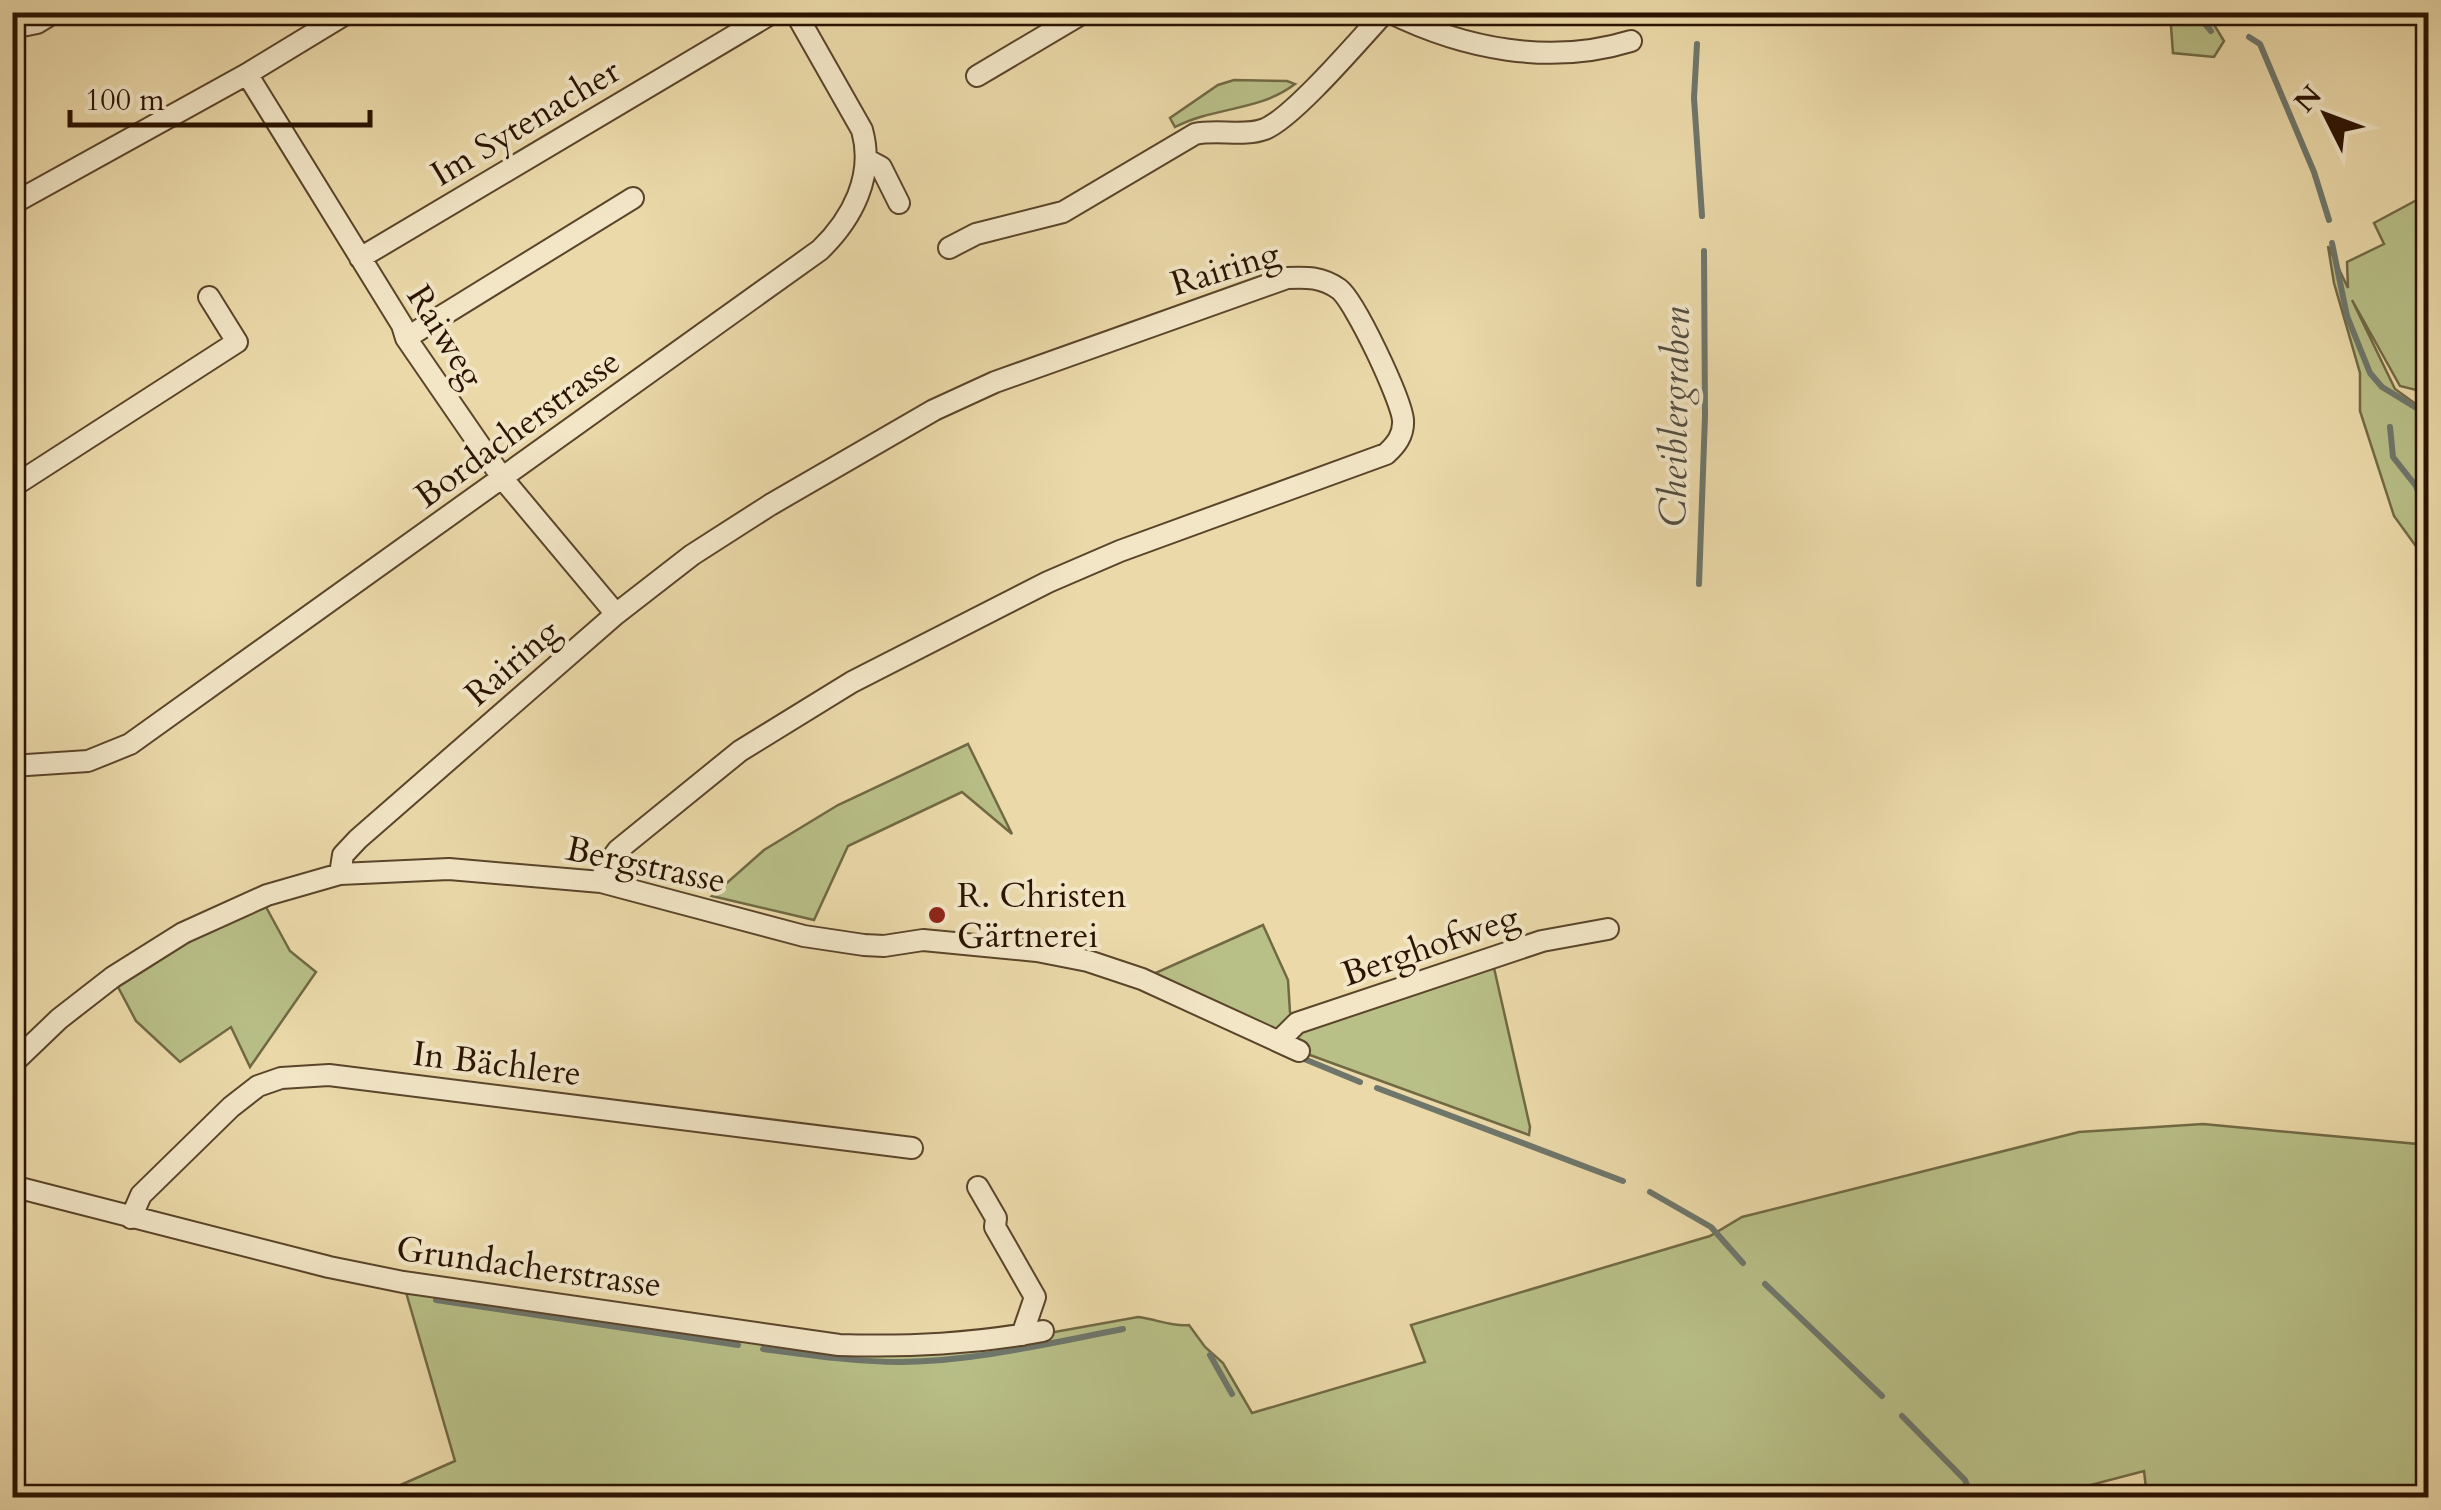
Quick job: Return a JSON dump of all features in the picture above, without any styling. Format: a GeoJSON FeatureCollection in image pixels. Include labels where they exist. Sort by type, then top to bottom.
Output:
{"type":"FeatureCollection","features":[{"type":"Feature","properties":{"kind":"street"},"geometry":{"type":"LineString","coordinates":[[12,28],[37,22],[55,12]]}},
{"type":"Feature","properties":{"kind":"street"},"geometry":{"type":"LineString","coordinates":[[12,204],[246,74],[348,12]]}},
{"type":"Feature","properties":{"kind":"street","name":"Im Sytenacher"},"geometry":{"type":"LineString","coordinates":[[360,258],[774,12]]}},
{"type":"Feature","properties":{"kind":"street"},"geometry":{"type":"LineString","coordinates":[[795,12],[862,130],[866,159],[880,167],[900,203]]}},
{"type":"Feature","properties":{"kind":"street"},"geometry":{"type":"LineString","coordinates":[[977,76],[1085,12]]}},
{"type":"Feature","properties":{"kind":"street"},"geometry":{"type":"LineString","coordinates":[[949,248],[976,234],[1063,212],[1194,134],[1268,128],[1299,102],[1387,12],[1472,44],[1516,51],[1599,51],[1632,41]]}},
{"type":"Feature","properties":{"kind":"street","name":"Raiweg"},"geometry":{"type":"LineString","coordinates":[[246,74],[402,325],[406,338],[503,479],[616,614]]}},
{"type":"Feature","properties":{"kind":"street","name":"Bordacherstrasse"},"geometry":{"type":"LineString","coordinates":[[12,766],[88,761],[130,744],[503,479],[820,250],[841,230],[859,198],[866,159]]}},
{"type":"Feature","properties":{"kind":"street"},"geometry":{"type":"LineString","coordinates":[[406,338],[633,198]]}},
{"type":"Feature","properties":{"kind":"street","name":"Rairing"},"geometry":{"type":"LineString","coordinates":[[340,874],[343,855],[358,839],[616,614],[724,533],[934,410],[994,382],[1287,278],[1326,281],[1351,300],[1401,411],[1401,435],[1392,448],[1379,458],[1120,551],[1048,582],[852,682],[740,751],[618,850],[606,866],[601,882]]}},
{"type":"Feature","properties":{"kind":"street"},"geometry":{"type":"LineString","coordinates":[[12,487],[236,342],[209,297]]}},
{"type":"Feature","properties":{"kind":"street","name":"Bergstrasse"},"geometry":{"type":"LineString","coordinates":[[12,1064],[88,994],[182,933],[267,894],[340,874],[450,869],[601,882],[804,936],[884,946],[923,940],[1037,950],[1142,979],[1299,1051]]}},
{"type":"Feature","properties":{"kind":"street","name":"Berghofweg"},"geometry":{"type":"LineString","coordinates":[[1280,1040],[1296,1024],[1542,941],[1608,929]]}},
{"type":"Feature","properties":{"kind":"street","name":"In Bächlere"},"geometry":{"type":"LineString","coordinates":[[131,1218],[141,1195],[231,1108],[258,1086],[282,1078],[328,1075],[912,1148]]}},
{"type":"Feature","properties":{"kind":"street","name":"Grundacherstrasse"},"geometry":{"type":"LineString","coordinates":[[12,1186],[403,1282],[839,1345],[958,1344],[1033,1333],[1035,1297],[978,1187]]}},
{"type":"Feature","properties":{"kind":"green space"},"geometry":{"type":"Polygon","coordinates":[[[2170,13],[2207,13],[2224,41],[2214,57],[2173,53],[2170,13]]]}},
{"type":"Feature","properties":{"kind":"green space"},"geometry":{"type":"Polygon","coordinates":[[[1234,80],[1295,84],[1266,100],[1175,127],[1170,118],[1218,85],[1234,80]]]}},
{"type":"Feature","properties":{"kind":"green space"},"geometry":{"type":"Polygon","coordinates":[[[2428,194],[2428,393],[2400,386],[2352,300],[2395,389],[2428,413],[2428,563],[2394,516],[2360,411],[2360,373],[2334,283],[2328,246],[2348,288],[2347,262],[2384,244],[2374,223],[2428,194]]]}},
{"type":"Feature","properties":{"kind":"green space"},"geometry":{"type":"Polygon","coordinates":[[[968,744],[1012,834],[962,792],[848,846],[814,920],[712,896],[764,850],[838,805],[968,744]]]}},
{"type":"Feature","properties":{"kind":"green space"},"geometry":{"type":"Polygon","coordinates":[[[266,907],[290,951],[316,972],[250,1067],[231,1027],[180,1062],[136,1021],[118,987],[205,932],[266,907]]]}},
{"type":"Feature","properties":{"kind":"green space"},"geometry":{"type":"Polygon","coordinates":[[[1263,925],[1288,980],[1290,1012],[1297,1023],[1492,959],[1529,1135],[1299,1051],[1142,979],[1263,925]]]}},
{"type":"Feature","properties":{"kind":"green space"},"geometry":{"type":"Polygon","coordinates":[[[2203,1124],[2428,1145],[2428,1497],[2147,1497],[2144,1471],[2041,1498],[371,1498],[455,1461],[403,1282],[839,1345],[1049,1333],[1145,1318],[1189,1325],[1223,1363],[1252,1413],[1425,1362],[1411,1325],[1710,1236],[1742,1217],[2079,1132],[2203,1124]]]}},
{"type":"Feature","properties":{"kind":"waterway"},"geometry":{"type":"LineString","coordinates":[[2195,12],[2211,31]]}},
{"type":"Feature","properties":{"kind":"waterway"},"geometry":{"type":"LineString","coordinates":[[2249,37],[2260,44],[2314,172],[2329,220]]}},
{"type":"Feature","properties":{"kind":"waterway","name":"Cheiblergraben"},"geometry":{"type":"LineString","coordinates":[[1697,44],[1694,98],[1702,216]]}},
{"type":"Feature","properties":{"kind":"waterway"},"geometry":{"type":"LineString","coordinates":[[2332,243],[2347,316],[2370,373],[2382,387],[2428,415]]}},
{"type":"Feature","properties":{"kind":"waterway","name":"Cheiblergraben"},"geometry":{"type":"LineString","coordinates":[[1699,584],[1705,416],[1704,251]]}},
{"type":"Feature","properties":{"kind":"waterway"},"geometry":{"type":"LineString","coordinates":[[2390,427],[2393,457],[2416,486],[2428,517]]}},
{"type":"Feature","properties":{"kind":"waterway"},"geometry":{"type":"LineString","coordinates":[[1297,1056],[1360,1082]]}},
{"type":"Feature","properties":{"kind":"waterway"},"geometry":{"type":"LineString","coordinates":[[1377,1088],[1623,1181]]}},
{"type":"Feature","properties":{"kind":"waterway"},"geometry":{"type":"LineString","coordinates":[[1650,1192],[1711,1227],[1743,1263]]}},
{"type":"Feature","properties":{"kind":"waterway"},"geometry":{"type":"LineString","coordinates":[[1765,1284],[1882,1396]]}},
{"type":"Feature","properties":{"kind":"waterway"},"geometry":{"type":"LineString","coordinates":[[436,1300],[738,1345]]}},
{"type":"Feature","properties":{"kind":"waterway"},"geometry":{"type":"LineString","coordinates":[[763,1349],[867,1361],[930,1361],[1123,1329]]}},
{"type":"Feature","properties":{"kind":"waterway"},"geometry":{"type":"LineString","coordinates":[[1210,1355],[1232,1394]]}},
{"type":"Feature","properties":{"kind":"waterway"},"geometry":{"type":"LineString","coordinates":[[1902,1416],[1965,1480],[1972,1498]]}},
{"type":"Feature","properties":{"kind":"place","name":"R. Christen Gärtnerei"},"geometry":{"type":"Point","coordinates":[937,915]}}]}
